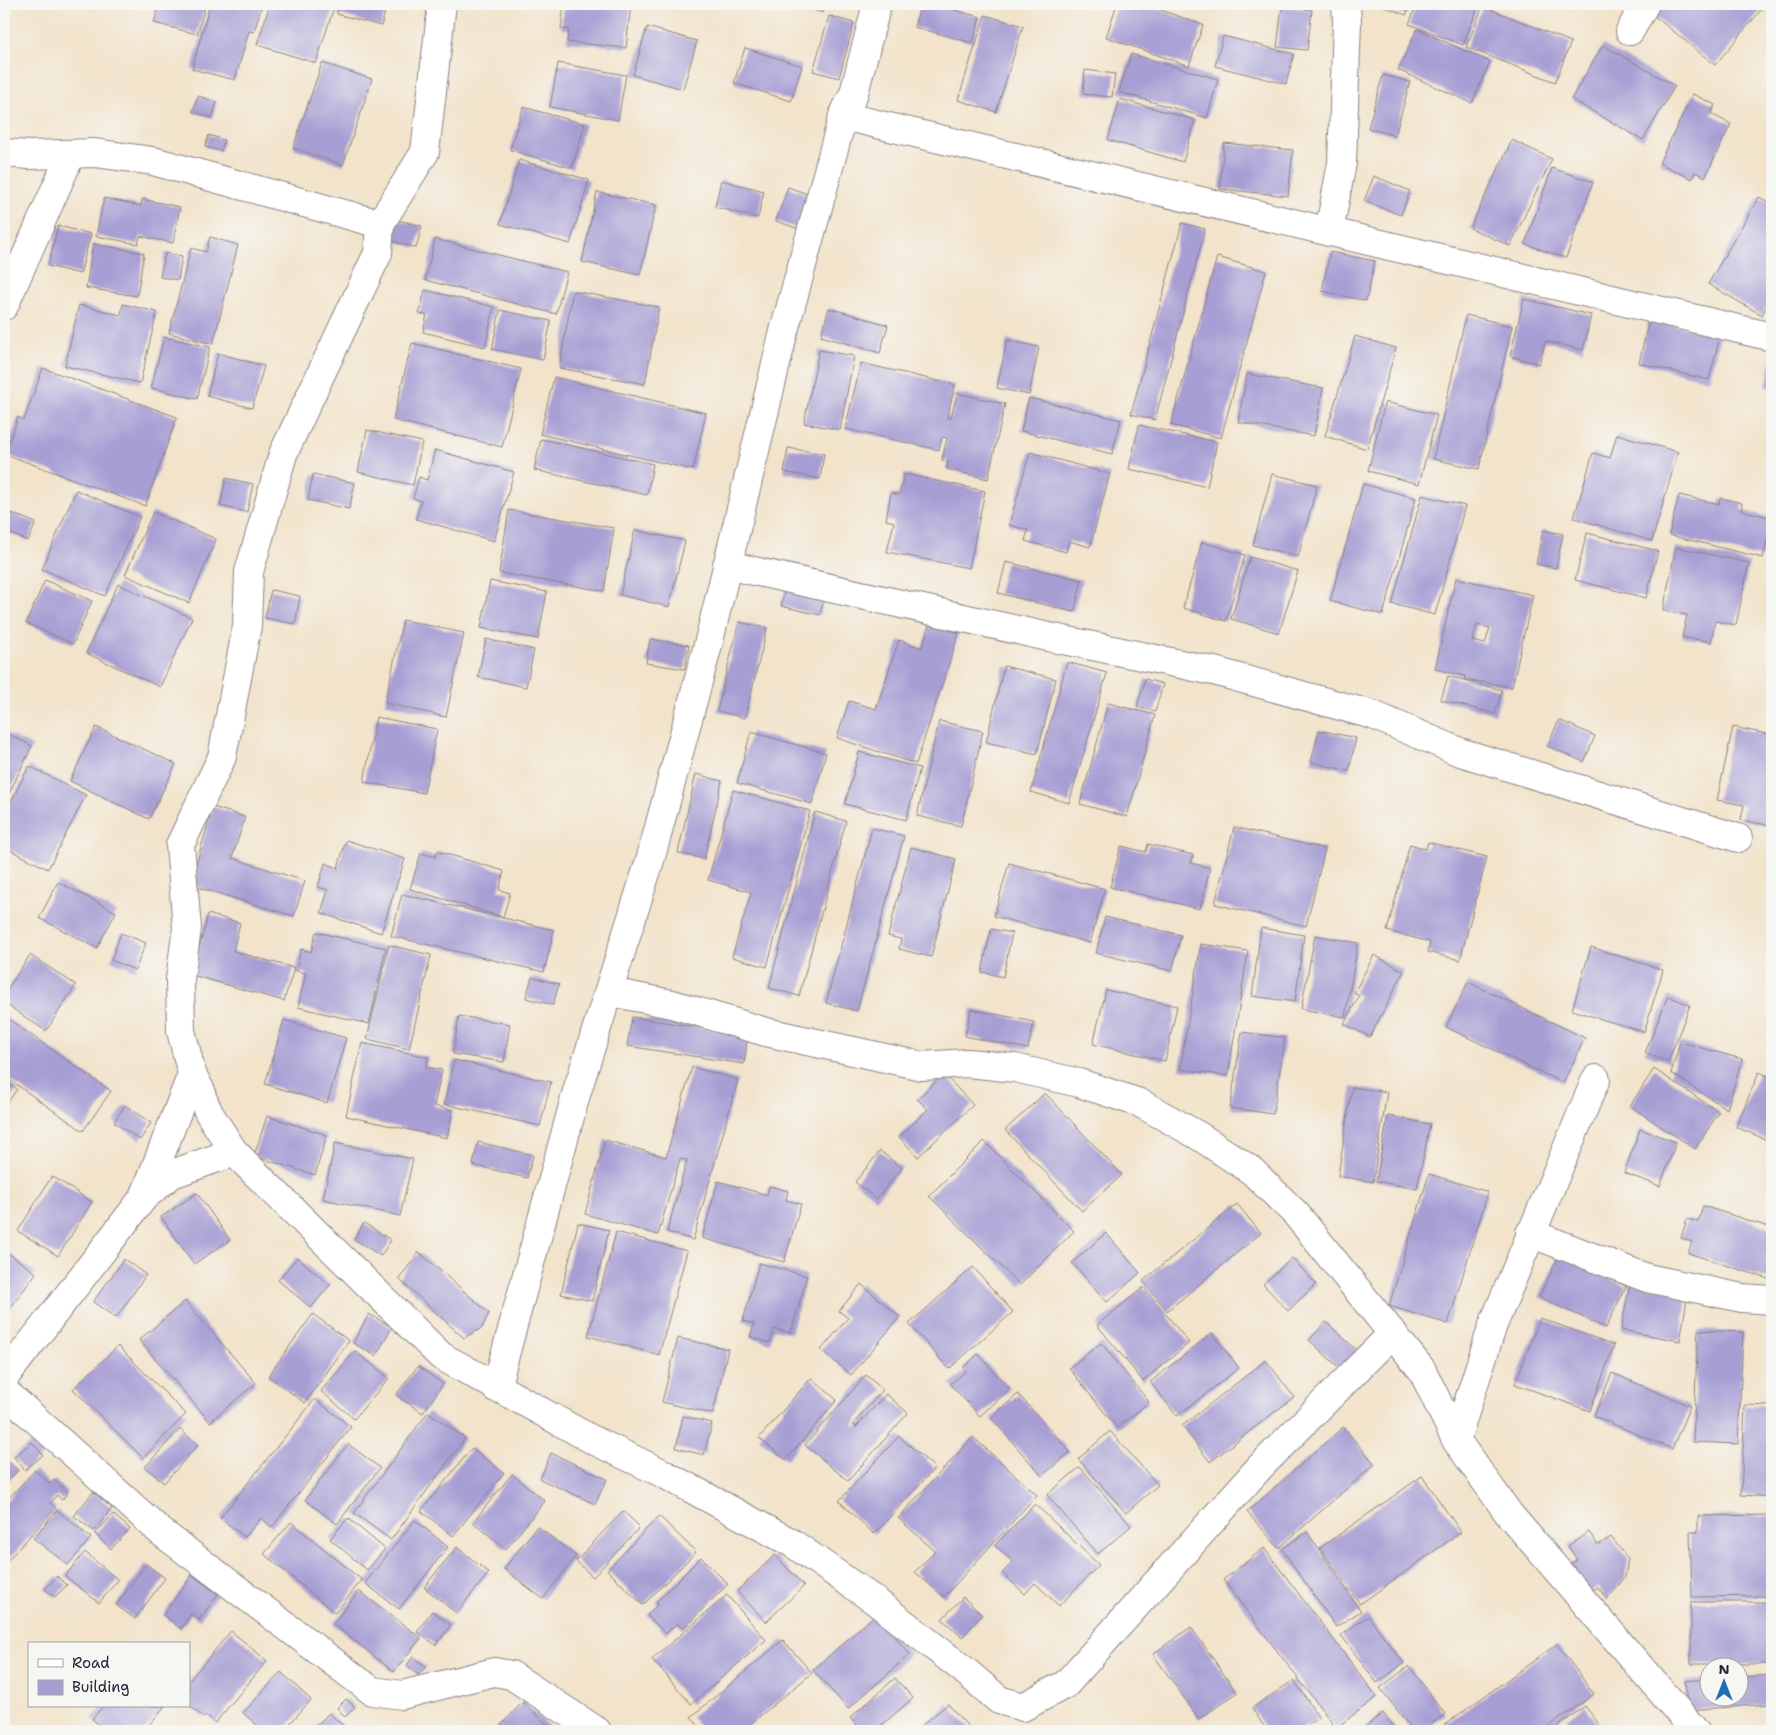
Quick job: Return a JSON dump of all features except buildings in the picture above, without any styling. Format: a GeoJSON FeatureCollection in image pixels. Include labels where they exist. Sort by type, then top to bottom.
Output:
{"type":"FeatureCollection","features":[{"type":"Feature","properties":{"kind":"street"},"geometry":{"type":"LineString","coordinates":[[442,4],[425,152],[380,224],[378,253],[283,454],[249,572],[247,626],[222,757],[180,845],[188,928],[180,979],[181,1031],[192,1074],[209,1112],[234,1152],[441,1356],[591,1439],[662,1473],[792,1543],[874,1600],[964,1670],[999,1700],[1023,1707],[1066,1684],[1260,1467],[1393,1334]]}},
{"type":"Feature","properties":{"kind":"street"},"geometry":{"type":"LineString","coordinates":[[496,1388],[576,1091],[610,992],[651,857],[709,641],[784,331],[844,116],[854,93],[877,4]]}},
{"type":"Feature","properties":{"kind":"street"},"geometry":{"type":"LineString","coordinates":[[1330,232],[1342,163],[1346,4]]}},
{"type":"Feature","properties":{"kind":"street"},"geometry":{"type":"LineString","coordinates":[[1630,31],[1645,4]]}},
{"type":"Feature","properties":{"kind":"street"},"geometry":{"type":"LineString","coordinates":[[844,116],[1772,337]]}},
{"type":"Feature","properties":{"kind":"street"},"geometry":{"type":"LineString","coordinates":[[4,153],[28,155],[95,153],[152,161],[380,224]]}},
{"type":"Feature","properties":{"kind":"street"},"geometry":{"type":"LineString","coordinates":[[4,306],[71,154]]}},
{"type":"Feature","properties":{"kind":"street"},"geometry":{"type":"LineString","coordinates":[[727,565],[1044,636],[1214,671],[1373,716],[1460,752],[1738,838]]}},
{"type":"Feature","properties":{"kind":"street"},"geometry":{"type":"LineString","coordinates":[[610,992],[672,1004],[766,1032],[922,1066],[968,1063],[1015,1068],[1079,1083],[1140,1103],[1199,1136],[1252,1172],[1296,1214],[1422,1370],[1456,1440],[1509,1514],[1695,1731]]}},
{"type":"Feature","properties":{"kind":"street"},"geometry":{"type":"LineString","coordinates":[[144,1197],[192,1074]]}},
{"type":"Feature","properties":{"kind":"street"},"geometry":{"type":"LineString","coordinates":[[1456,1440],[1493,1326],[1530,1233],[1596,1079]]}},
{"type":"Feature","properties":{"kind":"street"},"geometry":{"type":"LineString","coordinates":[[4,1378],[144,1197],[172,1174],[234,1152]]}},
{"type":"Feature","properties":{"kind":"street"},"geometry":{"type":"LineString","coordinates":[[1530,1233],[1647,1278],[1742,1298],[1772,1300]]}},
{"type":"Feature","properties":{"kind":"street"},"geometry":{"type":"LineString","coordinates":[[4,1391],[161,1532],[372,1691],[402,1695],[494,1672],[512,1675],[597,1731]]}}]}
